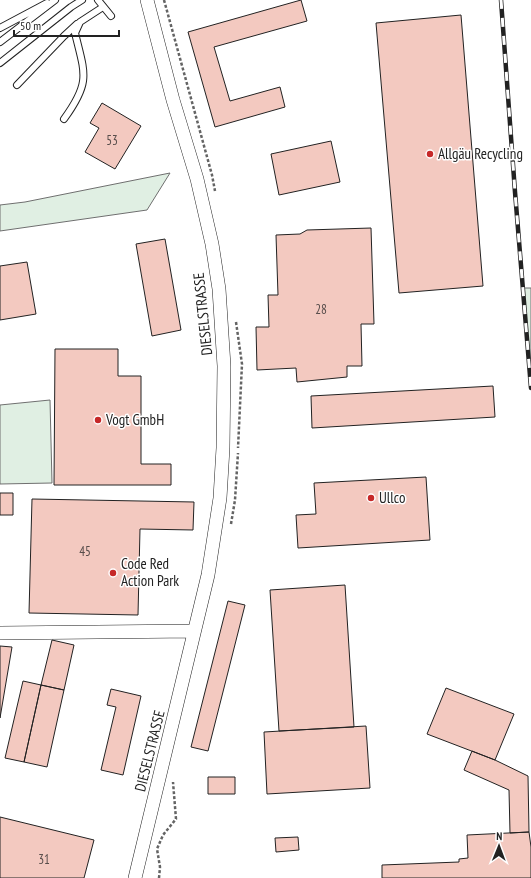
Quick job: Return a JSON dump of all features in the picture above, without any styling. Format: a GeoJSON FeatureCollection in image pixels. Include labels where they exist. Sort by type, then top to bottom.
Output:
{"type":"FeatureCollection","features":[{"type":"Feature","properties":{"kind":"street","name":"DIESELSTRASSE"},"geometry":{"type":"LineString","coordinates":[[135,878],[208,575],[220,498],[223,448],[224,358],[219,290],[212,244],[197,179],[173,100],[147,0]]}},
{"type":"Feature","properties":{"kind":"street"},"geometry":{"type":"LineString","coordinates":[[0,633],[194,631]]}},
{"type":"Feature","properties":{"kind":"lane"},"geometry":{"type":"LineString","coordinates":[[0,28],[52,0]]}},
{"type":"Feature","properties":{"kind":"lane"},"geometry":{"type":"LineString","coordinates":[[0,42],[55,0]]}},
{"type":"Feature","properties":{"kind":"lane"},"geometry":{"type":"LineString","coordinates":[[0,63],[71,6],[82,0]]}},
{"type":"Feature","properties":{"kind":"lane"},"geometry":{"type":"LineString","coordinates":[[98,0],[111,16]]}},
{"type":"Feature","properties":{"kind":"lane"},"geometry":{"type":"LineString","coordinates":[[17,85],[64,36],[80,22],[103,7]]}},
{"type":"Feature","properties":{"kind":"lane"},"geometry":{"type":"LineString","coordinates":[[64,119],[76,102],[84,84],[83,65],[74,33],[80,22]]}},
{"type":"Feature","properties":{"kind":"path"},"geometry":{"type":"LineString","coordinates":[[164,0],[212,175],[216,197]]}},
{"type":"Feature","properties":{"kind":"path"},"geometry":{"type":"LineString","coordinates":[[230,531],[236,500],[242,364],[235,318]]}},
{"type":"Feature","properties":{"kind":"path"},"geometry":{"type":"LineString","coordinates":[[159,878],[160,867],[158,849],[163,835],[176,819],[173,780]]}},
{"type":"Feature","properties":{"kind":"green space"},"geometry":{"type":"Polygon","coordinates":[[[170,173],[147,210],[0,231],[0,205],[25,202],[170,173]]]}},
{"type":"Feature","properties":{"kind":"green space"},"geometry":{"type":"Polygon","coordinates":[[[523,288],[531,288],[531,370],[529,370],[523,288]]]}},
{"type":"Feature","properties":{"kind":"green space"},"geometry":{"type":"Polygon","coordinates":[[[50,400],[52,483],[0,484],[0,405],[50,400]]]}},
{"type":"Feature","properties":{"kind":"building"},"geometry":{"type":"Polygon","coordinates":[[[301,0],[307,21],[214,47],[230,101],[280,87],[285,107],[215,127],[188,32],[301,0]]]}},
{"type":"Feature","properties":{"kind":"building","name":"Allgäu Recycling"},"geometry":{"type":"Polygon","coordinates":[[[461,15],[483,286],[399,293],[376,23],[461,15]]]}},
{"type":"Feature","properties":{"kind":"building"},"geometry":{"type":"Polygon","coordinates":[[[102,103],[141,126],[115,169],[85,152],[99,128],[90,123],[102,103]]]}},
{"type":"Feature","properties":{"kind":"building"},"geometry":{"type":"Polygon","coordinates":[[[331,141],[340,182],[279,195],[271,154],[331,141]]]}},
{"type":"Feature","properties":{"kind":"building"},"geometry":{"type":"Polygon","coordinates":[[[371,228],[374,324],[361,324],[362,366],[347,366],[347,377],[297,382],[296,368],[257,370],[256,327],[269,327],[268,295],[278,295],[276,235],[300,234],[307,230],[371,228]]]}},
{"type":"Feature","properties":{"kind":"building"},"geometry":{"type":"Polygon","coordinates":[[[165,239],[181,330],[152,336],[136,244],[165,239]]]}},
{"type":"Feature","properties":{"kind":"building"},"geometry":{"type":"Polygon","coordinates":[[[27,262],[36,314],[0,320],[0,266],[27,262]]]}},
{"type":"Feature","properties":{"kind":"building","name":"Vogt GmbH"},"geometry":{"type":"Polygon","coordinates":[[[55,349],[118,349],[118,376],[141,376],[141,464],[171,464],[171,485],[54,485],[55,349]]]}},
{"type":"Feature","properties":{"kind":"building"},"geometry":{"type":"Polygon","coordinates":[[[493,386],[495,417],[312,428],[311,396],[493,386]]]}},
{"type":"Feature","properties":{"kind":"building","name":"Ullco"},"geometry":{"type":"Polygon","coordinates":[[[426,477],[430,540],[298,548],[296,515],[316,514],[314,483],[426,477]]]}},
{"type":"Feature","properties":{"kind":"building"},"geometry":{"type":"Polygon","coordinates":[[[0,493],[13,493],[13,515],[0,515],[0,493]]]}},
{"type":"Feature","properties":{"kind":"building"},"geometry":{"type":"Polygon","coordinates":[[[32,499],[194,502],[193,530],[140,529],[138,615],[29,613],[32,499]]]}},
{"type":"Feature","properties":{"kind":"building"},"geometry":{"type":"Polygon","coordinates":[[[345,585],[354,727],[279,731],[270,590],[345,585]]]}},
{"type":"Feature","properties":{"kind":"building"},"geometry":{"type":"Polygon","coordinates":[[[228,601],[245,605],[208,751],[191,747],[228,601]]]}},
{"type":"Feature","properties":{"kind":"building"},"geometry":{"type":"Polygon","coordinates":[[[52,640],[74,645],[64,690],[41,685],[52,640]]]}},
{"type":"Feature","properties":{"kind":"building"},"geometry":{"type":"Polygon","coordinates":[[[0,646],[12,647],[0,718],[0,646]]]}},
{"type":"Feature","properties":{"kind":"building"},"geometry":{"type":"Polygon","coordinates":[[[23,681],[41,685],[24,762],[5,758],[23,681]]]}},
{"type":"Feature","properties":{"kind":"building"},"geometry":{"type":"Polygon","coordinates":[[[41,685],[64,690],[47,767],[24,762],[41,685]]]}},
{"type":"Feature","properties":{"kind":"building"},"geometry":{"type":"Polygon","coordinates":[[[446,688],[514,714],[495,760],[427,734],[446,688]]]}},
{"type":"Feature","properties":{"kind":"building"},"geometry":{"type":"Polygon","coordinates":[[[111,689],[141,696],[123,775],[101,770],[116,707],[107,705],[111,689]]]}},
{"type":"Feature","properties":{"kind":"building"},"geometry":{"type":"Polygon","coordinates":[[[366,726],[370,788],[267,794],[264,732],[366,726]]]}},
{"type":"Feature","properties":{"kind":"building"},"geometry":{"type":"Polygon","coordinates":[[[472,751],[528,776],[529,832],[510,833],[509,790],[464,770],[472,751]]]}},
{"type":"Feature","properties":{"kind":"building"},"geometry":{"type":"Polygon","coordinates":[[[208,777],[235,777],[235,794],[208,794],[208,777]]]}},
{"type":"Feature","properties":{"kind":"building"},"geometry":{"type":"Polygon","coordinates":[[[0,817],[94,840],[84,878],[0,878],[0,817]]]}},
{"type":"Feature","properties":{"kind":"building"},"geometry":{"type":"Polygon","coordinates":[[[529,832],[531,847],[531,878],[382,878],[382,865],[459,862],[459,859],[468,858],[467,835],[529,832]]]}},
{"type":"Feature","properties":{"kind":"building"},"geometry":{"type":"Polygon","coordinates":[[[298,837],[299,850],[276,852],[275,838],[298,837]]]}},
{"type":"Feature","properties":{"kind":"railway"},"geometry":{"type":"LineString","coordinates":[[501,0],[531,388]]}},
{"type":"Feature","properties":{"kind":"place","name":"Allgäu Recycling"},"geometry":{"type":"Point","coordinates":[430,154]}},
{"type":"Feature","properties":{"kind":"place","name":"Vogt GmbH"},"geometry":{"type":"Point","coordinates":[98,420]}},
{"type":"Feature","properties":{"kind":"place","name":"Ullco"},"geometry":{"type":"Point","coordinates":[371,498]}},
{"type":"Feature","properties":{"kind":"place","name":"Code Red Action Park"},"geometry":{"type":"Point","coordinates":[113,573]}}]}
